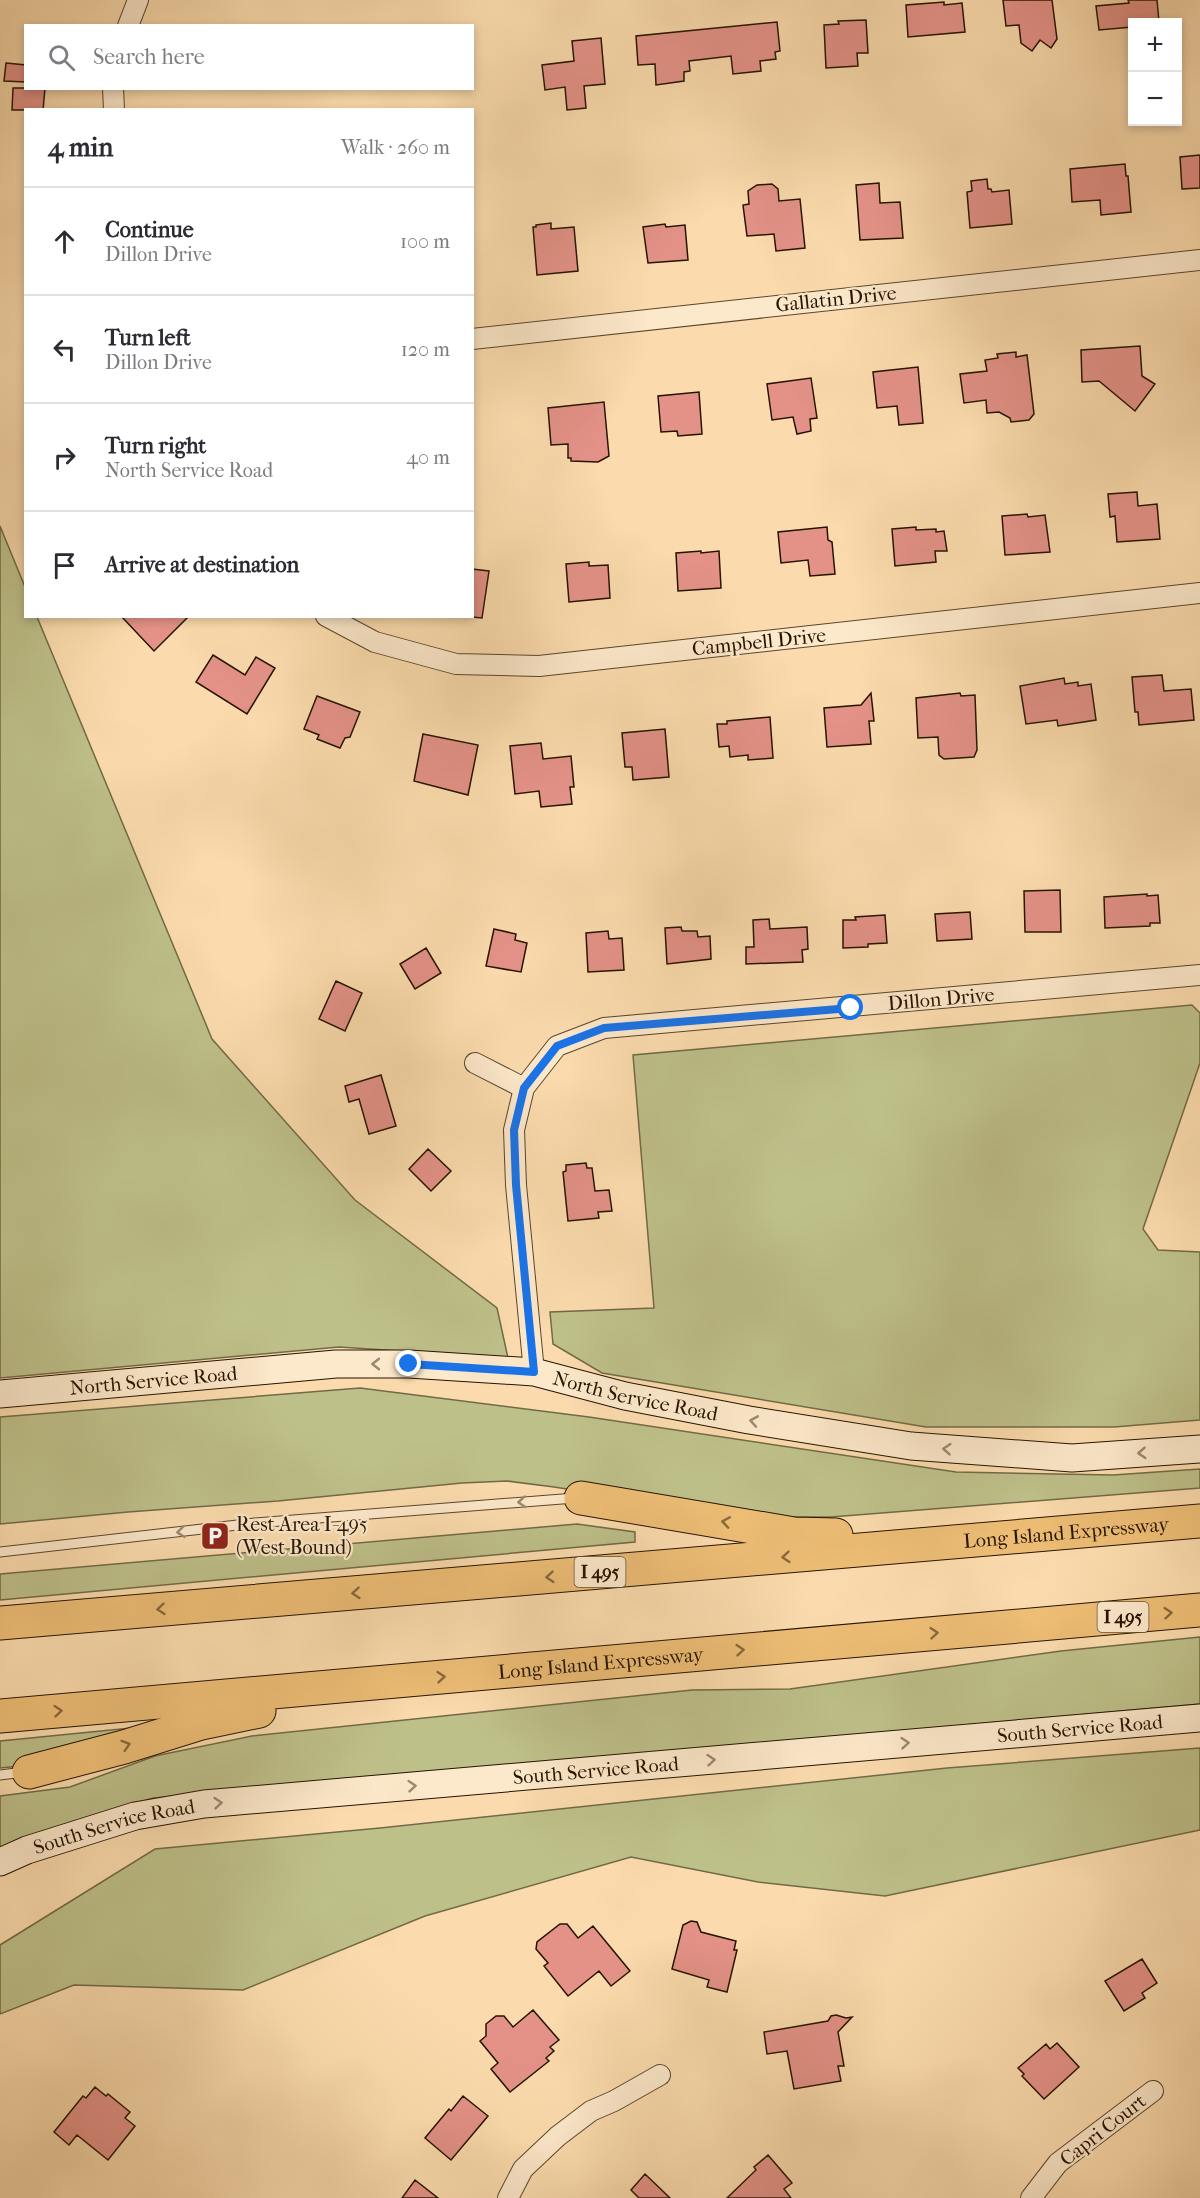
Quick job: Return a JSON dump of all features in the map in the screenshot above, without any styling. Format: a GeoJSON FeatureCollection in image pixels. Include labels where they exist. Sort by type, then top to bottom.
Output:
{"type":"FeatureCollection","features":[{"type":"Feature","properties":{"kind":"highway"},"geometry":{"type":"LineString","coordinates":[[580,1498],[794,1534],[994,1539]]}},
{"type":"Feature","properties":{"kind":"highway","name":"Long Island Expressway"},"geometry":{"type":"LineString","coordinates":[[0,1623],[1200,1521]]}},
{"type":"Feature","properties":{"kind":"highway","name":"Long Island Expressway"},"geometry":{"type":"LineString","coordinates":[[0,1716],[1200,1610]]}},
{"type":"Feature","properties":{"kind":"highway"},"geometry":{"type":"LineString","coordinates":[[15,1773],[124,1747],[201,1723],[404,1680]]}},
{"type":"Feature","properties":{"kind":"main road","name":"North Service Road"},"geometry":{"type":"LineString","coordinates":[[0,1394],[336,1364],[409,1364],[534,1372],[625,1396],[749,1420],[911,1446],[1072,1458],[1200,1449]]}},
{"type":"Feature","properties":{"kind":"main road","name":"South Service Road"},"geometry":{"type":"LineString","coordinates":[[0,1862],[27,1850],[135,1816],[204,1804],[1200,1718]]}},
{"type":"Feature","properties":{"kind":"street"},"geometry":{"type":"LineString","coordinates":[[129,24],[138,0]]}},
{"type":"Feature","properties":{"kind":"street"},"geometry":{"type":"LineString","coordinates":[[113,90],[114,108]]}},
{"type":"Feature","properties":{"kind":"street","name":"Gallatin Drive"},"geometry":{"type":"LineString","coordinates":[[474,339],[1200,261]]}},
{"type":"Feature","properties":{"kind":"street","name":"Campbell Drive"},"geometry":{"type":"LineString","coordinates":[[330,618],[375,642],[456,663],[539,666],[1200,593]]}},
{"type":"Feature","properties":{"kind":"street","name":"Dillon Drive"},"geometry":{"type":"LineString","coordinates":[[534,1372],[516,1185],[514,1130],[524,1088],[557,1046],[604,1028],[1200,975]]}},
{"type":"Feature","properties":{"kind":"street"},"geometry":{"type":"LineString","coordinates":[[475,1063],[524,1088]]}},
{"type":"Feature","properties":{"kind":"street"},"geometry":{"type":"LineString","coordinates":[[508,2198],[523,2169],[558,2136],[591,2111],[660,2075]]}},
{"type":"Feature","properties":{"kind":"street","name":"Capri Court"},"geometry":{"type":"LineString","coordinates":[[1031,2198],[1058,2163],[1153,2091]]}},
{"type":"Feature","properties":{"kind":"lane"},"geometry":{"type":"LineString","coordinates":[[0,1552],[255,1524],[580,1498]]}},
{"type":"Feature","properties":{"kind":"green space"},"geometry":{"type":"Polygon","coordinates":[[[0,526],[24,585],[24,618],[37,618],[212,1039],[355,1200],[497,1308],[508,1358],[339,1347],[0,1378],[0,526]]]}},
{"type":"Feature","properties":{"kind":"green space"},"geometry":{"type":"Polygon","coordinates":[[[1192,1005],[1200,1013],[1200,1063],[1143,1229],[1158,1250],[1200,1252],[1200,1420],[1114,1427],[926,1427],[602,1373],[553,1344],[550,1312],[654,1308],[633,1055],[1192,1005]]]}},
{"type":"Feature","properties":{"kind":"green space"},"geometry":{"type":"Polygon","coordinates":[[[360,1388],[589,1417],[956,1472],[1113,1475],[1200,1469],[1200,1488],[831,1517],[743,1517],[507,1481],[462,1483],[0,1524],[0,1417],[360,1388]]]}},
{"type":"Feature","properties":{"kind":"green space"},"geometry":{"type":"Polygon","coordinates":[[[577,1524],[635,1532],[635,1542],[0,1600],[0,1574],[577,1524]]]}},
{"type":"Feature","properties":{"kind":"green space"},"geometry":{"type":"Polygon","coordinates":[[[1200,1637],[1200,1704],[153,1798],[69,1824],[0,1851],[0,1796],[70,1787],[155,1756],[252,1736],[692,1690],[790,1689],[1061,1651],[1200,1637]]]}},
{"type":"Feature","properties":{"kind":"green space"},"geometry":{"type":"Polygon","coordinates":[[[131,1728],[31,1765],[0,1768],[0,1741],[131,1728]]]}},
{"type":"Feature","properties":{"kind":"green space"},"geometry":{"type":"Polygon","coordinates":[[[1200,1748],[1200,1830],[885,1896],[758,1882],[631,1857],[425,1916],[243,1990],[74,1985],[0,2014],[0,1945],[155,1849],[380,1828],[947,1768],[1200,1748]]]}},
{"type":"Feature","properties":{"kind":"building"},"geometry":{"type":"Polygon","coordinates":[[[1003,0],[1052,0],[1057,39],[1051,48],[1040,40],[1032,51],[1021,43],[1019,25],[1006,26],[1003,0]]]}},
{"type":"Feature","properties":{"kind":"building"},"geometry":{"type":"Polygon","coordinates":[[[1128,0],[1157,0],[1159,18],[1128,18],[1128,27],[1099,30],[1096,6],[1129,3],[1128,0]]]}},
{"type":"Feature","properties":{"kind":"building"},"geometry":{"type":"Polygon","coordinates":[[[944,2],[944,5],[962,3],[965,32],[908,37],[906,5],[944,2]]]}},
{"type":"Feature","properties":{"kind":"building"},"geometry":{"type":"Polygon","coordinates":[[[866,20],[868,53],[857,53],[858,66],[826,68],[824,25],[839,24],[838,21],[866,20]]]}},
{"type":"Feature","properties":{"kind":"building"},"geometry":{"type":"Polygon","coordinates":[[[777,22],[780,51],[775,52],[776,59],[760,61],[761,71],[733,74],[731,56],[689,61],[690,71],[684,72],[684,81],[656,85],[655,64],[638,65],[636,36],[777,22]]]}},
{"type":"Feature","properties":{"kind":"building"},"geometry":{"type":"Polygon","coordinates":[[[601,38],[605,84],[584,86],[586,108],[567,110],[565,87],[545,90],[542,65],[574,61],[572,41],[601,38]]]}},
{"type":"Feature","properties":{"kind":"building"},"geometry":{"type":"Polygon","coordinates":[[[6,63],[24,65],[24,82],[4,81],[6,63]]]}},
{"type":"Feature","properties":{"kind":"building"},"geometry":{"type":"Polygon","coordinates":[[[13,88],[45,90],[43,108],[12,110],[13,88]]]}},
{"type":"Feature","properties":{"kind":"building"},"geometry":{"type":"Polygon","coordinates":[[[1200,155],[1200,188],[1182,189],[1180,157],[1200,155]]]}},
{"type":"Feature","properties":{"kind":"building"},"geometry":{"type":"Polygon","coordinates":[[[1125,164],[1131,212],[1101,215],[1100,200],[1072,202],[1070,169],[1125,164]]]}},
{"type":"Feature","properties":{"kind":"building"},"geometry":{"type":"Polygon","coordinates":[[[987,179],[988,189],[992,192],[1009,190],[1012,224],[970,228],[967,192],[972,191],[971,181],[987,179]]]}},
{"type":"Feature","properties":{"kind":"building"},"geometry":{"type":"Polygon","coordinates":[[[879,183],[880,203],[900,202],[903,238],[860,240],[856,185],[879,183]]]}},
{"type":"Feature","properties":{"kind":"building"},"geometry":{"type":"Polygon","coordinates":[[[772,184],[778,189],[779,201],[800,199],[805,248],[776,251],[774,234],[747,236],[743,205],[749,204],[748,191],[757,185],[772,184]]]}},
{"type":"Feature","properties":{"kind":"building"},"geometry":{"type":"Polygon","coordinates":[[[551,223],[551,229],[574,227],[578,271],[537,275],[533,227],[551,223]]]}},
{"type":"Feature","properties":{"kind":"building"},"geometry":{"type":"Polygon","coordinates":[[[665,224],[666,227],[685,225],[688,260],[648,263],[643,227],[665,224]]]}},
{"type":"Feature","properties":{"kind":"building"},"geometry":{"type":"Polygon","coordinates":[[[1140,346],[1142,376],[1155,384],[1135,411],[1099,381],[1082,382],[1081,350],[1140,346]]]}},
{"type":"Feature","properties":{"kind":"building"},"geometry":{"type":"Polygon","coordinates":[[[1016,352],[1016,357],[1027,355],[1034,414],[1029,420],[1011,422],[1010,418],[999,412],[987,413],[986,400],[964,403],[960,374],[987,371],[985,360],[998,358],[997,354],[1016,352]]]}},
{"type":"Feature","properties":{"kind":"building"},"geometry":{"type":"Polygon","coordinates":[[[918,367],[923,423],[899,425],[897,406],[877,408],[873,372],[918,367]]]}},
{"type":"Feature","properties":{"kind":"building"},"geometry":{"type":"Polygon","coordinates":[[[811,378],[817,418],[810,419],[811,431],[797,434],[793,417],[772,420],[767,384],[811,378]]]}},
{"type":"Feature","properties":{"kind":"building"},"geometry":{"type":"Polygon","coordinates":[[[699,392],[702,434],[678,436],[677,431],[661,432],[658,396],[699,392]]]}},
{"type":"Feature","properties":{"kind":"building"},"geometry":{"type":"Polygon","coordinates":[[[604,402],[609,456],[598,462],[571,461],[571,458],[568,458],[568,444],[551,445],[548,408],[604,402]]]}},
{"type":"Feature","properties":{"kind":"building"},"geometry":{"type":"Polygon","coordinates":[[[1137,492],[1138,506],[1157,504],[1160,539],[1117,542],[1115,516],[1110,517],[1108,494],[1137,492]]]}},
{"type":"Feature","properties":{"kind":"building"},"geometry":{"type":"Polygon","coordinates":[[[1027,514],[1028,517],[1045,515],[1050,552],[1005,555],[1002,516],[1027,514]]]}},
{"type":"Feature","properties":{"kind":"building"},"geometry":{"type":"Polygon","coordinates":[[[827,527],[828,540],[832,542],[835,574],[810,576],[808,560],[781,563],[778,532],[827,527]]]}},
{"type":"Feature","properties":{"kind":"building"},"geometry":{"type":"Polygon","coordinates":[[[916,527],[916,530],[944,531],[947,551],[935,551],[936,562],[895,566],[892,529],[916,527]]]}},
{"type":"Feature","properties":{"kind":"building"},"geometry":{"type":"Polygon","coordinates":[[[701,551],[701,553],[719,551],[721,588],[678,591],[676,553],[701,551]]]}},
{"type":"Feature","properties":{"kind":"building"},"geometry":{"type":"Polygon","coordinates":[[[589,562],[589,566],[608,565],[610,598],[569,602],[566,564],[589,562]]]}},
{"type":"Feature","properties":{"kind":"building"},"geometry":{"type":"Polygon","coordinates":[[[474,569],[489,571],[482,618],[474,617],[474,569]]]}},
{"type":"Feature","properties":{"kind":"building"},"geometry":{"type":"Polygon","coordinates":[[[123,618],[187,618],[154,651],[123,618]]]}},
{"type":"Feature","properties":{"kind":"building"},"geometry":{"type":"Polygon","coordinates":[[[213,655],[245,675],[256,657],[275,668],[247,714],[196,682],[213,655]]]}},
{"type":"Feature","properties":{"kind":"building"},"geometry":{"type":"Polygon","coordinates":[[[1162,675],[1164,691],[1191,689],[1194,720],[1139,725],[1138,712],[1135,712],[1132,677],[1162,675]]]}},
{"type":"Feature","properties":{"kind":"building"},"geometry":{"type":"Polygon","coordinates":[[[1064,678],[1065,684],[1078,682],[1078,686],[1091,684],[1096,720],[1058,726],[1057,720],[1026,724],[1020,686],[1064,678]]]}},
{"type":"Feature","properties":{"kind":"building"},"geometry":{"type":"Polygon","coordinates":[[[871,693],[874,721],[869,721],[871,744],[827,747],[824,708],[861,705],[871,693]]]}},
{"type":"Feature","properties":{"kind":"building"},"geometry":{"type":"Polygon","coordinates":[[[960,693],[961,696],[975,695],[977,750],[974,757],[944,759],[939,755],[938,737],[918,738],[916,698],[960,693]]]}},
{"type":"Feature","properties":{"kind":"building"},"geometry":{"type":"Polygon","coordinates":[[[317,696],[360,712],[350,737],[345,738],[340,748],[317,739],[319,735],[304,729],[317,696]]]}},
{"type":"Feature","properties":{"kind":"building"},"geometry":{"type":"Polygon","coordinates":[[[770,717],[773,758],[748,760],[748,755],[730,757],[729,746],[719,747],[717,724],[770,717]]]}},
{"type":"Feature","properties":{"kind":"building"},"geometry":{"type":"Polygon","coordinates":[[[665,729],[669,777],[633,780],[632,767],[625,767],[622,733],[665,729]]]}},
{"type":"Feature","properties":{"kind":"building"},"geometry":{"type":"Polygon","coordinates":[[[423,734],[478,745],[468,795],[414,781],[423,734]]]}},
{"type":"Feature","properties":{"kind":"building"},"geometry":{"type":"Polygon","coordinates":[[[541,743],[543,759],[571,756],[574,787],[570,787],[572,804],[541,807],[539,791],[515,794],[510,746],[541,743]]]}},
{"type":"Feature","properties":{"kind":"building"},"geometry":{"type":"Polygon","coordinates":[[[1060,890],[1061,932],[1025,932],[1024,891],[1060,890]]]}},
{"type":"Feature","properties":{"kind":"building"},"geometry":{"type":"Polygon","coordinates":[[[1147,894],[1147,896],[1158,895],[1160,923],[1150,923],[1150,926],[1105,928],[1104,897],[1147,894]]]}},
{"type":"Feature","properties":{"kind":"building"},"geometry":{"type":"Polygon","coordinates":[[[970,912],[972,939],[937,941],[935,914],[970,912]]]}},
{"type":"Feature","properties":{"kind":"building"},"geometry":{"type":"Polygon","coordinates":[[[885,915],[887,943],[868,944],[868,947],[843,948],[843,920],[885,915]]]}},
{"type":"Feature","properties":{"kind":"building"},"geometry":{"type":"Polygon","coordinates":[[[769,919],[770,929],[807,927],[808,949],[802,950],[803,962],[746,964],[746,947],[754,947],[753,920],[769,919]]]}},
{"type":"Feature","properties":{"kind":"building"},"geometry":{"type":"Polygon","coordinates":[[[681,927],[682,931],[697,931],[698,937],[710,936],[711,959],[667,964],[665,928],[681,927]]]}},
{"type":"Feature","properties":{"kind":"building"},"geometry":{"type":"Polygon","coordinates":[[[494,929],[516,934],[515,940],[527,943],[521,972],[486,966],[494,929]]]}},
{"type":"Feature","properties":{"kind":"building"},"geometry":{"type":"Polygon","coordinates":[[[608,931],[609,939],[622,938],[624,970],[588,972],[586,933],[608,931]]]}},
{"type":"Feature","properties":{"kind":"building"},"geometry":{"type":"Polygon","coordinates":[[[426,948],[441,973],[415,989],[400,964],[426,948]]]}},
{"type":"Feature","properties":{"kind":"building"},"geometry":{"type":"Polygon","coordinates":[[[336,981],[362,993],[345,1031],[319,1019],[336,981]]]}},
{"type":"Feature","properties":{"kind":"building"},"geometry":{"type":"Polygon","coordinates":[[[381,1075],[396,1126],[369,1134],[359,1099],[349,1102],[345,1086],[381,1075]]]}},
{"type":"Feature","properties":{"kind":"building"},"geometry":{"type":"Polygon","coordinates":[[[428,1149],[451,1171],[431,1191],[409,1169],[428,1149]]]}},
{"type":"Feature","properties":{"kind":"building"},"geometry":{"type":"Polygon","coordinates":[[[586,1163],[587,1168],[592,1168],[595,1191],[609,1190],[612,1211],[598,1212],[599,1218],[568,1221],[563,1172],[566,1171],[566,1165],[586,1163]]]}},
{"type":"Feature","properties":{"kind":"building"},"geometry":{"type":"Polygon","coordinates":[[[691,1921],[697,1922],[701,1932],[736,1941],[734,1950],[737,1950],[727,1992],[707,1987],[709,1980],[672,1969],[683,1925],[691,1921]]]}},
{"type":"Feature","properties":{"kind":"building"},"geometry":{"type":"Polygon","coordinates":[[[560,1924],[567,1924],[578,1938],[593,1926],[630,1971],[611,1986],[599,1971],[568,1996],[544,1966],[548,1963],[536,1949],[537,1942],[560,1924]]]}},
{"type":"Feature","properties":{"kind":"building"},"geometry":{"type":"Polygon","coordinates":[[[1142,1959],[1157,1983],[1142,1993],[1145,1998],[1124,2011],[1105,1981],[1142,1959]]]}},
{"type":"Feature","properties":{"kind":"building"},"geometry":{"type":"Polygon","coordinates":[[[533,2010],[559,2040],[550,2047],[554,2051],[546,2058],[549,2061],[510,2092],[491,2069],[498,2063],[480,2041],[486,2036],[486,2024],[496,2016],[504,2016],[513,2027],[533,2010]]]}},
{"type":"Feature","properties":{"kind":"building"},"geometry":{"type":"Polygon","coordinates":[[[831,2016],[852,2017],[838,2032],[844,2066],[838,2066],[841,2081],[794,2089],[787,2051],[767,2054],[764,2032],[828,2021],[831,2016]]]}},
{"type":"Feature","properties":{"kind":"building"},"geometry":{"type":"Polygon","coordinates":[[[1057,2043],[1079,2067],[1044,2099],[1022,2076],[1024,2074],[1018,2068],[1046,2044],[1050,2049],[1057,2043]]]}},
{"type":"Feature","properties":{"kind":"building"},"geometry":{"type":"Polygon","coordinates":[[[95,2087],[106,2096],[108,2094],[130,2112],[125,2118],[135,2126],[108,2160],[77,2135],[69,2145],[54,2132],[83,2096],[86,2098],[95,2087]]]}},
{"type":"Feature","properties":{"kind":"building"},"geometry":{"type":"Polygon","coordinates":[[[463,2096],[488,2116],[451,2160],[425,2138],[463,2096]]]}},
{"type":"Feature","properties":{"kind":"building"},"geometry":{"type":"Polygon","coordinates":[[[768,2155],[792,2183],[784,2189],[791,2198],[727,2198],[756,2170],[754,2167],[768,2155]]]}},
{"type":"Feature","properties":{"kind":"building"},"geometry":{"type":"Polygon","coordinates":[[[645,2174],[670,2198],[639,2198],[631,2190],[645,2174]]]}},
{"type":"Feature","properties":{"kind":"building"},"geometry":{"type":"Polygon","coordinates":[[[415,2180],[438,2198],[402,2198],[415,2180]]]}},
{"type":"Feature","properties":{"kind":"place","name":"Rest Area I-495 (West Bound)"},"geometry":{"type":"Point","coordinates":[215,1536]}},
{"type":"Feature","properties":{"kind":"route"},"geometry":{"type":"LineString","coordinates":[[409,1364],[534,1372],[516,1185],[514,1130],[524,1088],[557,1046],[604,1028],[851,1008]]}}]}
